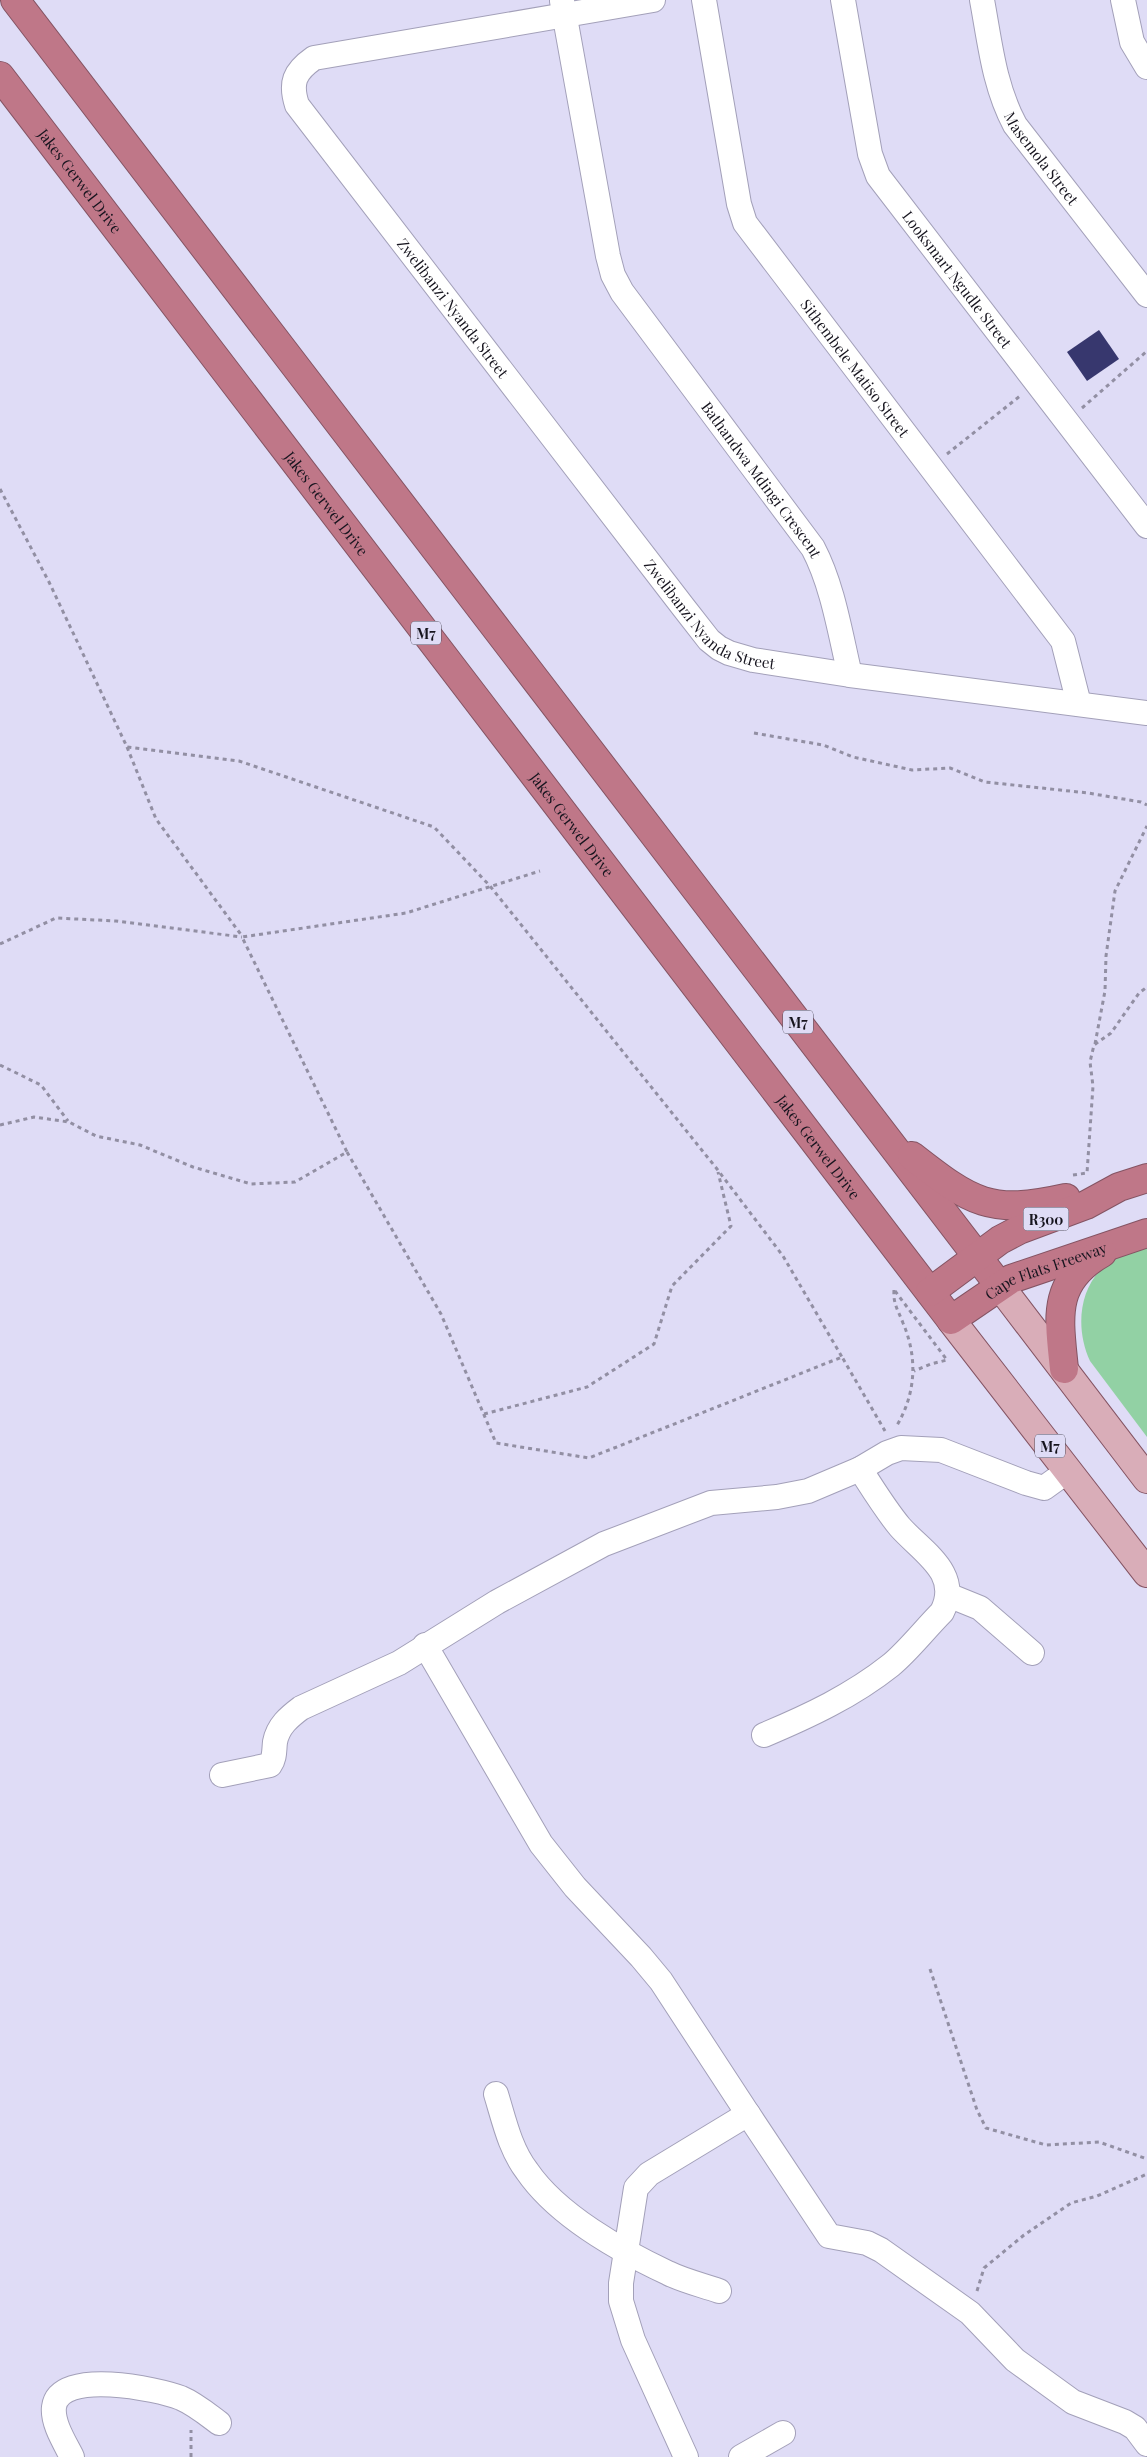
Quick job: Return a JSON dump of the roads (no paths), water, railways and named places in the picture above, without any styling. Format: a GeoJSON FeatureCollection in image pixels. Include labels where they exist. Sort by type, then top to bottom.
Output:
{"type":"FeatureCollection","features":[{"type":"Feature","properties":{"kind":"highway","name":"M7"},"geometry":{"type":"LineString","coordinates":[[15,0],[999,1286]]}},
{"type":"Feature","properties":{"kind":"highway","name":"Jakes Gerwel Drive"},"geometry":{"type":"LineString","coordinates":[[0,76],[951,1320]]}},
{"type":"Feature","properties":{"kind":"highway"},"geometry":{"type":"LineString","coordinates":[[891,1144],[912,1156],[956,1189],[990,1204],[1008,1207],[1037,1204],[1119,1186]]}},
{"type":"Feature","properties":{"kind":"highway","name":"R300"},"geometry":{"type":"LineString","coordinates":[[930,1292],[977,1257],[1019,1230],[1086,1205],[1119,1186],[1147,1178]]}},
{"type":"Feature","properties":{"kind":"highway"},"geometry":{"type":"LineString","coordinates":[[1064,1369],[1059,1317],[1062,1295],[1081,1268],[1094,1257],[1136,1236]]}},
{"type":"Feature","properties":{"kind":"highway","name":"Cape Flats Freeway"},"geometry":{"type":"LineString","coordinates":[[951,1320],[999,1286],[1034,1270],[1136,1236]]}},
{"type":"Feature","properties":{"kind":"main road","name":"M7"},"geometry":{"type":"LineString","coordinates":[[999,1286],[1147,1479]]}},
{"type":"Feature","properties":{"kind":"main road","name":"Jakes Gerwel Drive"},"geometry":{"type":"LineString","coordinates":[[951,1320],[1147,1572]]}},
{"type":"Feature","properties":{"kind":"street","name":"Zwelibanzi Nyanda Street"},"geometry":{"type":"LineString","coordinates":[[653,0],[564,8],[314,58],[302,66],[295,78],[292,90],[297,105],[709,640],[729,653],[753,660],[850,675]]}},
{"type":"Feature","properties":{"kind":"street","name":"Sithembele Matiso Street"},"geometry":{"type":"LineString","coordinates":[[704,0],[739,204],[745,223],[1062,641],[1079,704]]}},
{"type":"Feature","properties":{"kind":"street","name":"Looksmart Ngudle Street"},"geometry":{"type":"LineString","coordinates":[[843,0],[870,154],[878,176],[1147,526]]}},
{"type":"Feature","properties":{"kind":"street","name":"Masemola Street"},"geometry":{"type":"LineString","coordinates":[[982,0],[997,83],[1005,106],[1015,124],[1147,295]]}},
{"type":"Feature","properties":{"kind":"street"},"geometry":{"type":"LineString","coordinates":[[1123,0],[1132,42],[1147,67]]}},
{"type":"Feature","properties":{"kind":"street","name":"Bathandwa Mdingi Crescent"},"geometry":{"type":"LineString","coordinates":[[564,8],[613,275],[622,292],[813,548],[820,562],[831,596],[850,675]]}},
{"type":"Feature","properties":{"kind":"street"},"geometry":{"type":"LineString","coordinates":[[850,675],[1147,713]]}},
{"type":"Feature","properties":{"kind":"street"},"geometry":{"type":"LineString","coordinates":[[222,1775],[270,1765],[274,1759],[278,1731],[289,1717],[301,1708],[398,1663],[424,1645],[604,1544],[711,1503],[777,1497],[808,1491],[860,1469],[888,1446],[941,1450],[1026,1483],[1044,1488],[1069,1470]]}},
{"type":"Feature","properties":{"kind":"street"},"geometry":{"type":"LineString","coordinates":[[764,1735],[817,1712],[855,1690],[892,1664],[942,1612],[948,1595],[944,1576],[939,1565],[901,1528],[860,1469]]}},
{"type":"Feature","properties":{"kind":"street"},"geometry":{"type":"LineString","coordinates":[[948,1595],[980,1608],[1032,1653]]}},
{"type":"Feature","properties":{"kind":"street"},"geometry":{"type":"LineString","coordinates":[[424,1645],[541,1844],[575,1888],[641,1957],[661,1981],[829,2236],[867,2243],[880,2250],[970,2313],[1015,2360],[1073,2402],[1134,2428],[1147,2444]]}},
{"type":"Feature","properties":{"kind":"street"},"geometry":{"type":"LineString","coordinates":[[496,2094],[515,2152],[527,2172],[543,2190],[580,2222],[627,2251],[669,2274],[719,2291]]}},
{"type":"Feature","properties":{"kind":"street"},"geometry":{"type":"LineString","coordinates":[[686,2457],[625,2318],[621,2301],[621,2283],[636,2188],[644,2179],[748,2114]]}},
{"type":"Feature","properties":{"kind":"street"},"geometry":{"type":"LineString","coordinates":[[72,2457],[56,2424],[53,2408],[59,2396],[79,2385],[99,2384],[160,2391],[192,2404],[219,2423]]}},
{"type":"Feature","properties":{"kind":"street"},"geometry":{"type":"LineString","coordinates":[[741,2457],[784,2433]]}}]}
